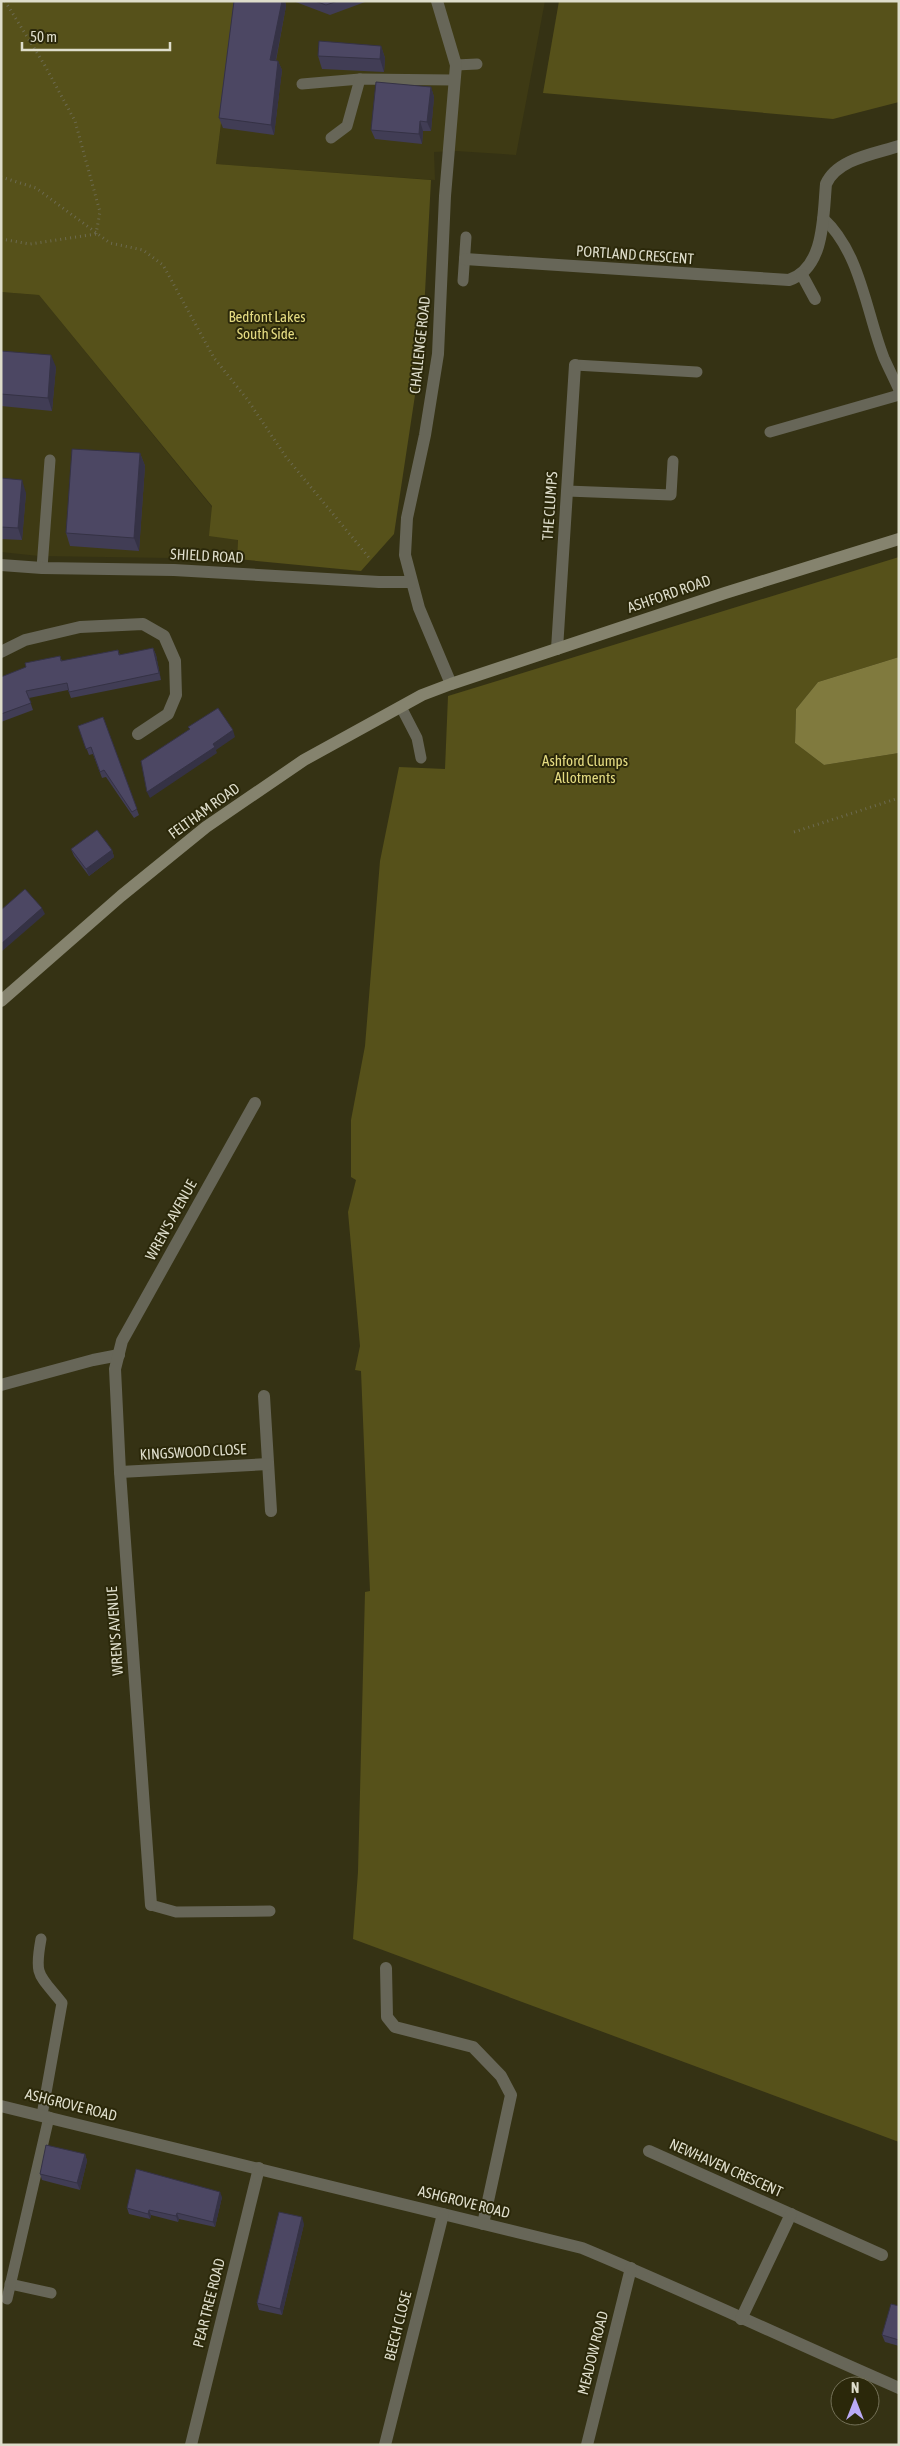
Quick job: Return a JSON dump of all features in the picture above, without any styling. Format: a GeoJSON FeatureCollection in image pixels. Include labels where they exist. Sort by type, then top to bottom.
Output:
{"type":"FeatureCollection","features":[{"type":"Feature","properties":{"kind":"main road","name":"ASHFORD ROAD"},"geometry":{"type":"LineString","coordinates":[[451,684],[725,593],[899,539]]}},
{"type":"Feature","properties":{"kind":"main road","name":"FELTHAM ROAD"},"geometry":{"type":"LineString","coordinates":[[1,1002],[121,896],[206,827],[304,760],[400,707],[451,684]]}},
{"type":"Feature","properties":{"kind":"street","name":"CHALLENGE ROAD"},"geometry":{"type":"LineString","coordinates":[[437,1],[456,65],[453,80],[445,196],[438,354],[425,435],[407,518],[405,555],[419,608],[451,684]]}},
{"type":"Feature","properties":{"kind":"street"},"geometry":{"type":"LineString","coordinates":[[815,299],[802,275],[818,250],[826,184],[831,174],[840,166],[899,146]]}},
{"type":"Feature","properties":{"kind":"street","name":"PORTLAND CRESCENT"},"geometry":{"type":"LineString","coordinates":[[465,259],[742,278],[789,280],[802,275]]}},
{"type":"Feature","properties":{"kind":"street","name":"THE CLUMPS"},"geometry":{"type":"LineString","coordinates":[[557,649],[575,365]]}},
{"type":"Feature","properties":{"kind":"street","name":"SHIELD ROAD"},"geometry":{"type":"LineString","coordinates":[[1,565],[42,568],[174,570],[379,582],[411,582]]}},
{"type":"Feature","properties":{"kind":"street"},"geometry":{"type":"LineString","coordinates":[[1,652],[25,640],[80,627],[143,624],[164,636],[175,661],[176,696],[168,714],[138,734]]}},
{"type":"Feature","properties":{"kind":"street","name":"WREN'S AVENUE"},"geometry":{"type":"LineString","coordinates":[[151,1906],[120,1472],[116,1369],[122,1341],[255,1103]]}},
{"type":"Feature","properties":{"kind":"street"},"geometry":{"type":"LineString","coordinates":[[1,1385],[118,1355]]}},
{"type":"Feature","properties":{"kind":"street","name":"KINGSWOOD CLOSE"},"geometry":{"type":"LineString","coordinates":[[264,1396],[271,1511]]}},
{"type":"Feature","properties":{"kind":"street","name":"KINGSWOOD CLOSE"},"geometry":{"type":"LineString","coordinates":[[120,1472],[268,1464]]}},
{"type":"Feature","properties":{"kind":"street"},"geometry":{"type":"LineString","coordinates":[[386,1968],[387,2017],[395,2028],[473,2047],[501,2076],[511,2095],[483,2224]]}},
{"type":"Feature","properties":{"kind":"street","name":"ASHGROVE ROAD"},"geometry":{"type":"LineString","coordinates":[[1,2106],[582,2248],[631,2268],[741,2319],[899,2388]]}},
{"type":"Feature","properties":{"kind":"street","name":"NEWHAVEN CRESCENT"},"geometry":{"type":"LineString","coordinates":[[649,2151],[882,2255]]}},
{"type":"Feature","properties":{"kind":"street","name":"PEAR TREE ROAD"},"geometry":{"type":"LineString","coordinates":[[191,2445],[259,2168]]}},
{"type":"Feature","properties":{"kind":"street","name":"BEECH CLOSE"},"geometry":{"type":"LineString","coordinates":[[385,2445],[443,2214]]}},
{"type":"Feature","properties":{"kind":"street","name":"NEWHAVEN CRESCENT"},"geometry":{"type":"LineString","coordinates":[[741,2319],[791,2214]]}},
{"type":"Feature","properties":{"kind":"street","name":"MEADOW ROAD"},"geometry":{"type":"LineString","coordinates":[[587,2445],[631,2268]]}},
{"type":"Feature","properties":{"kind":"lane"},"geometry":{"type":"LineString","coordinates":[[456,65],[477,64]]}},
{"type":"Feature","properties":{"kind":"lane"},"geometry":{"type":"LineString","coordinates":[[302,84],[360,79],[453,80]]}},
{"type":"Feature","properties":{"kind":"lane"},"geometry":{"type":"LineString","coordinates":[[332,138],[347,126],[360,79]]}},
{"type":"Feature","properties":{"kind":"lane"},"geometry":{"type":"LineString","coordinates":[[823,218],[835,229],[856,269],[884,357],[899,390]]}},
{"type":"Feature","properties":{"kind":"lane"},"geometry":{"type":"LineString","coordinates":[[464,281],[466,237]]}},
{"type":"Feature","properties":{"kind":"lane"},"geometry":{"type":"LineString","coordinates":[[575,365],[697,372]]}},
{"type":"Feature","properties":{"kind":"lane"},"geometry":{"type":"LineString","coordinates":[[770,432],[899,396]]}},
{"type":"Feature","properties":{"kind":"lane"},"geometry":{"type":"LineString","coordinates":[[42,568],[50,460]]}},
{"type":"Feature","properties":{"kind":"lane"},"geometry":{"type":"LineString","coordinates":[[567,491],[671,496],[672,461]]}},
{"type":"Feature","properties":{"kind":"lane"},"geometry":{"type":"LineString","coordinates":[[400,707],[417,738],[421,758]]}},
{"type":"Feature","properties":{"kind":"lane"},"geometry":{"type":"LineString","coordinates":[[151,1906],[176,1912],[270,1911]]}},
{"type":"Feature","properties":{"kind":"lane"},"geometry":{"type":"LineString","coordinates":[[7,2299],[46,2116],[62,2003],[39,1974],[36,1965],[41,1939]]}},
{"type":"Feature","properties":{"kind":"lane"},"geometry":{"type":"LineString","coordinates":[[10,2284],[51,2293]]}},
{"type":"Feature","properties":{"kind":"path"},"geometry":{"type":"LineString","coordinates":[[5,1],[44,64],[75,121],[100,212],[96,234]]}},
{"type":"Feature","properties":{"kind":"path"},"geometry":{"type":"LineString","coordinates":[[1,177],[36,188],[110,243],[142,250],[163,265],[214,358],[247,399],[286,457],[372,560]]}},
{"type":"Feature","properties":{"kind":"path"},"geometry":{"type":"LineString","coordinates":[[1,239],[30,244],[96,234]]}},
{"type":"Feature","properties":{"kind":"path"},"geometry":{"type":"LineString","coordinates":[[794,832],[899,798]]}},
{"type":"Feature","properties":{"kind":"shaded area"},"geometry":{"type":"Polygon","coordinates":[[[236,1],[545,1],[516,155],[456,151],[434,152],[435,180],[216,164],[236,1]]]}},
{"type":"Feature","properties":{"kind":"shaded area"},"geometry":{"type":"Polygon","coordinates":[[[1,292],[39,295],[238,539],[237,559],[39,556],[1,552],[1,292]]]}},
{"type":"Feature","properties":{"kind":"shaded area"},"geometry":{"type":"Polygon","coordinates":[[[899,657],[899,753],[824,765],[795,743],[796,709],[818,682],[899,657]]]}},
{"type":"Feature","properties":{"kind":"green space","name":"Bedfont Lakes South Side."},"geometry":{"type":"Polygon","coordinates":[[[1,1],[236,1],[216,164],[431,180],[422,349],[394,534],[361,571],[237,559],[238,540],[209,536],[212,506],[39,295],[1,292],[1,1]]]}},
{"type":"Feature","properties":{"kind":"green space"},"geometry":{"type":"Polygon","coordinates":[[[559,1],[899,1],[899,102],[833,119],[543,93],[559,1]]]}},
{"type":"Feature","properties":{"kind":"green space","name":"Ashford Clumps Allotments"},"geometry":{"type":"Polygon","coordinates":[[[899,557],[899,657],[818,682],[796,709],[795,743],[824,765],[899,753],[899,2142],[353,1939],[358,1872],[365,1592],[370,1591],[361,1371],[355,1370],[360,1346],[348,1212],[356,1180],[351,1177],[351,1120],[365,1046],[380,861],[399,767],[445,769],[448,696],[899,557]]]}},
{"type":"Feature","properties":{"kind":"building"},"geometry":{"type":"Polygon","coordinates":[[[234,1],[282,1],[270,60],[278,61],[271,125],[219,118],[234,1]]]}},
{"type":"Feature","properties":{"kind":"building"},"geometry":{"type":"Polygon","coordinates":[[[315,1],[338,1],[326,5],[315,1]]]}},
{"type":"Feature","properties":{"kind":"building"},"geometry":{"type":"Polygon","coordinates":[[[319,41],[381,46],[380,59],[318,56],[319,41]]]}},
{"type":"Feature","properties":{"kind":"building"},"geometry":{"type":"Polygon","coordinates":[[[376,82],[431,87],[427,122],[420,121],[419,134],[371,130],[376,82]]]}},
{"type":"Feature","properties":{"kind":"building"},"geometry":{"type":"Polygon","coordinates":[[[1,351],[51,355],[48,398],[1,394],[1,351]]]}},
{"type":"Feature","properties":{"kind":"building"},"geometry":{"type":"Polygon","coordinates":[[[72,449],[140,453],[134,538],[66,533],[72,449]]]}},
{"type":"Feature","properties":{"kind":"building"},"geometry":{"type":"Polygon","coordinates":[[[1,478],[22,480],[18,528],[1,527],[1,478]]]}},
{"type":"Feature","properties":{"kind":"building"},"geometry":{"type":"Polygon","coordinates":[[[153,648],[159,673],[69,692],[67,683],[26,691],[31,703],[1,714],[1,677],[26,667],[25,663],[60,656],[61,661],[118,650],[119,655],[153,648]]]}},
{"type":"Feature","properties":{"kind":"building"},"geometry":{"type":"Polygon","coordinates":[[[218,708],[233,730],[213,744],[215,747],[147,792],[141,761],[218,708]]]}},
{"type":"Feature","properties":{"kind":"building"},"geometry":{"type":"Polygon","coordinates":[[[103,717],[137,809],[132,812],[104,770],[100,772],[91,747],[86,749],[78,726],[103,717]]]}},
{"type":"Feature","properties":{"kind":"building"},"geometry":{"type":"Polygon","coordinates":[[[97,830],[112,850],[86,869],[71,849],[97,830]]]}},
{"type":"Feature","properties":{"kind":"building"},"geometry":{"type":"Polygon","coordinates":[[[25,889],[42,908],[1,944],[1,910],[25,889]]]}},
{"type":"Feature","properties":{"kind":"building"},"geometry":{"type":"Polygon","coordinates":[[[46,2145],[85,2154],[77,2183],[40,2174],[46,2145]]]}},
{"type":"Feature","properties":{"kind":"building"},"geometry":{"type":"Polygon","coordinates":[[[136,2169],[220,2192],[213,2222],[177,2213],[176,2216],[149,2210],[148,2214],[127,2208],[136,2169]]]}},
{"type":"Feature","properties":{"kind":"building"},"geometry":{"type":"Polygon","coordinates":[[[279,2212],[302,2217],[280,2309],[257,2303],[279,2212]]]}},
{"type":"Feature","properties":{"kind":"building"},"geometry":{"type":"Polygon","coordinates":[[[891,2304],[899,2306],[899,2340],[882,2335],[891,2304]]]}}]}
